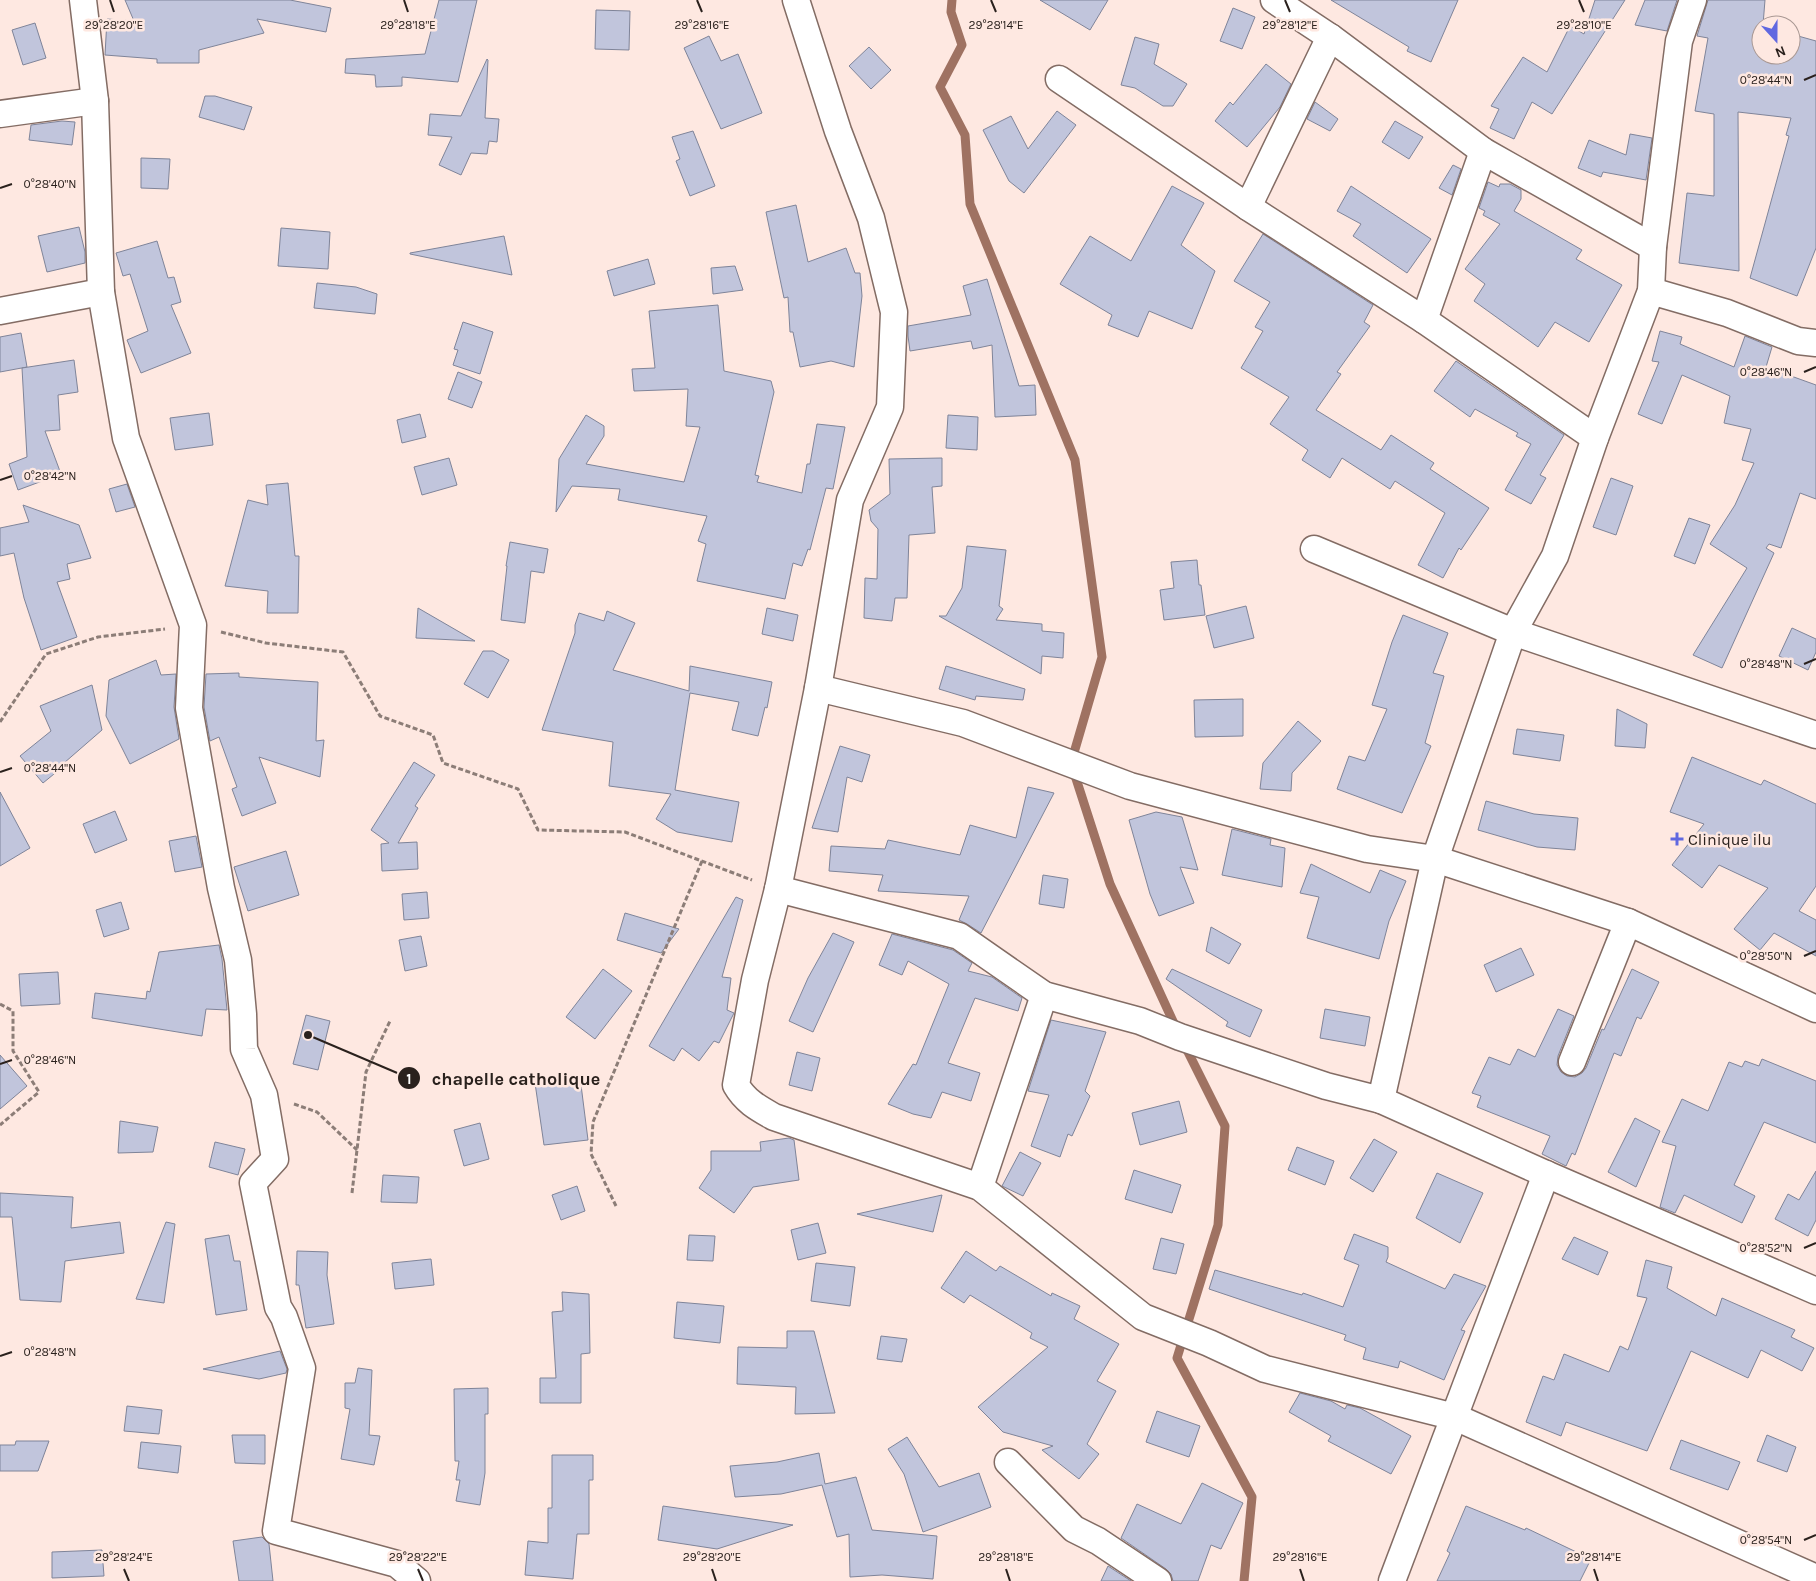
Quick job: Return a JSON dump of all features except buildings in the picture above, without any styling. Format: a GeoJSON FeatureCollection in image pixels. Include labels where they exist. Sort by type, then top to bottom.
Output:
{"type":"FeatureCollection","features":[{"type":"Feature","properties":{"kind":"street"},"geometry":{"type":"LineString","coordinates":[[83,0],[95,101],[100,292],[126,438],[193,625],[190,708],[221,888],[238,960],[244,1049],[264,1095],[275,1159],[253,1183],[278,1307],[284,1317],[302,1368],[276,1531],[397,1564],[417,1581]]}},
{"type":"Feature","properties":{"kind":"street"},"geometry":{"type":"LineString","coordinates":[[796,0],[838,131],[871,218],[894,312],[890,407],[850,500],[818,688],[778,889],[755,980],[736,1085],[743,1097],[756,1108],[774,1117],[980,1187],[1143,1317],[1209,1343],[1265,1369],[1455,1417],[1816,1578]]}},
{"type":"Feature","properties":{"kind":"street"},"geometry":{"type":"LineString","coordinates":[[1274,0],[1330,37],[1483,151],[1653,247]]}},
{"type":"Feature","properties":{"kind":"street"},"geometry":{"type":"LineString","coordinates":[[1381,1100],[1435,859],[1513,632],[1556,556],[1595,438],[1650,291],[1653,247],[1679,41],[1693,0]]}},
{"type":"Feature","properties":{"kind":"street"},"geometry":{"type":"LineString","coordinates":[[1248,207],[1330,37]]}},
{"type":"Feature","properties":{"kind":"street"},"geometry":{"type":"LineString","coordinates":[[1058,79],[1248,207],[1424,320],[1595,438]]}},
{"type":"Feature","properties":{"kind":"street"},"geometry":{"type":"LineString","coordinates":[[0,114],[95,101]]}},
{"type":"Feature","properties":{"kind":"street"},"geometry":{"type":"LineString","coordinates":[[1424,320],[1483,151]]}},
{"type":"Feature","properties":{"kind":"street"},"geometry":{"type":"LineString","coordinates":[[1650,291],[1727,313],[1798,341],[1816,343]]}},
{"type":"Feature","properties":{"kind":"street"},"geometry":{"type":"LineString","coordinates":[[0,311],[100,292]]}},
{"type":"Feature","properties":{"kind":"street"},"geometry":{"type":"LineString","coordinates":[[1314,549],[1513,632],[1816,736]]}},
{"type":"Feature","properties":{"kind":"street"},"geometry":{"type":"LineString","coordinates":[[818,688],[963,723],[1130,786],[1367,849],[1435,859],[1628,922],[1816,1009]]}},
{"type":"Feature","properties":{"kind":"street"},"geometry":{"type":"LineString","coordinates":[[778,889],[959,936],[1044,995],[1140,1021],[1180,1037],[1326,1086],[1381,1100],[1546,1174],[1816,1290]]}},
{"type":"Feature","properties":{"kind":"street"},"geometry":{"type":"LineString","coordinates":[[1572,1062],[1628,922]]}},
{"type":"Feature","properties":{"kind":"street"},"geometry":{"type":"LineString","coordinates":[[980,1187],[1044,995]]}},
{"type":"Feature","properties":{"kind":"street"},"geometry":{"type":"LineString","coordinates":[[1392,1581],[1546,1174]]}},
{"type":"Feature","properties":{"kind":"street"},"geometry":{"type":"LineString","coordinates":[[1008,1462],[1074,1529],[1098,1541],[1158,1581]]}},
{"type":"Feature","properties":{"kind":"path"},"geometry":{"type":"LineString","coordinates":[[0,722],[46,654],[98,637],[193,625],[266,643],[343,652],[380,716],[433,735],[443,763],[518,790],[538,830],[626,832],[778,889]]}},
{"type":"Feature","properties":{"kind":"path"},"geometry":{"type":"LineString","coordinates":[[616,1206],[591,1154],[593,1122],[702,861]]}},
{"type":"Feature","properties":{"kind":"path"},"geometry":{"type":"LineString","coordinates":[[0,1004],[14,1010],[13,1051],[39,1092],[0,1125]]}},
{"type":"Feature","properties":{"kind":"path"},"geometry":{"type":"LineString","coordinates":[[352,1193],[366,1072],[390,1021]]}},
{"type":"Feature","properties":{"kind":"path"},"geometry":{"type":"LineString","coordinates":[[264,1095],[317,1112],[357,1150]]}},
{"type":"Feature","properties":{"kind":"waterway"},"geometry":{"type":"LineString","coordinates":[[952,0],[951,12],[962,45],[940,87],[965,135],[970,204],[1075,460],[1102,657],[1071,763],[1110,884],[1177,1030]]}},
{"type":"Feature","properties":{"kind":"waterway"},"geometry":{"type":"LineString","coordinates":[[1184,1044],[1225,1126],[1218,1225],[1177,1358],[1252,1497],[1244,1581]]}},
{"type":"Feature","properties":{"kind":"place","name":"Clinique ilu"},"geometry":{"type":"Point","coordinates":[1677,839]}},
{"type":"Feature","properties":{"kind":"place","name":"chapelle catholique"},"geometry":{"type":"Point","coordinates":[308,1035]}}]}
